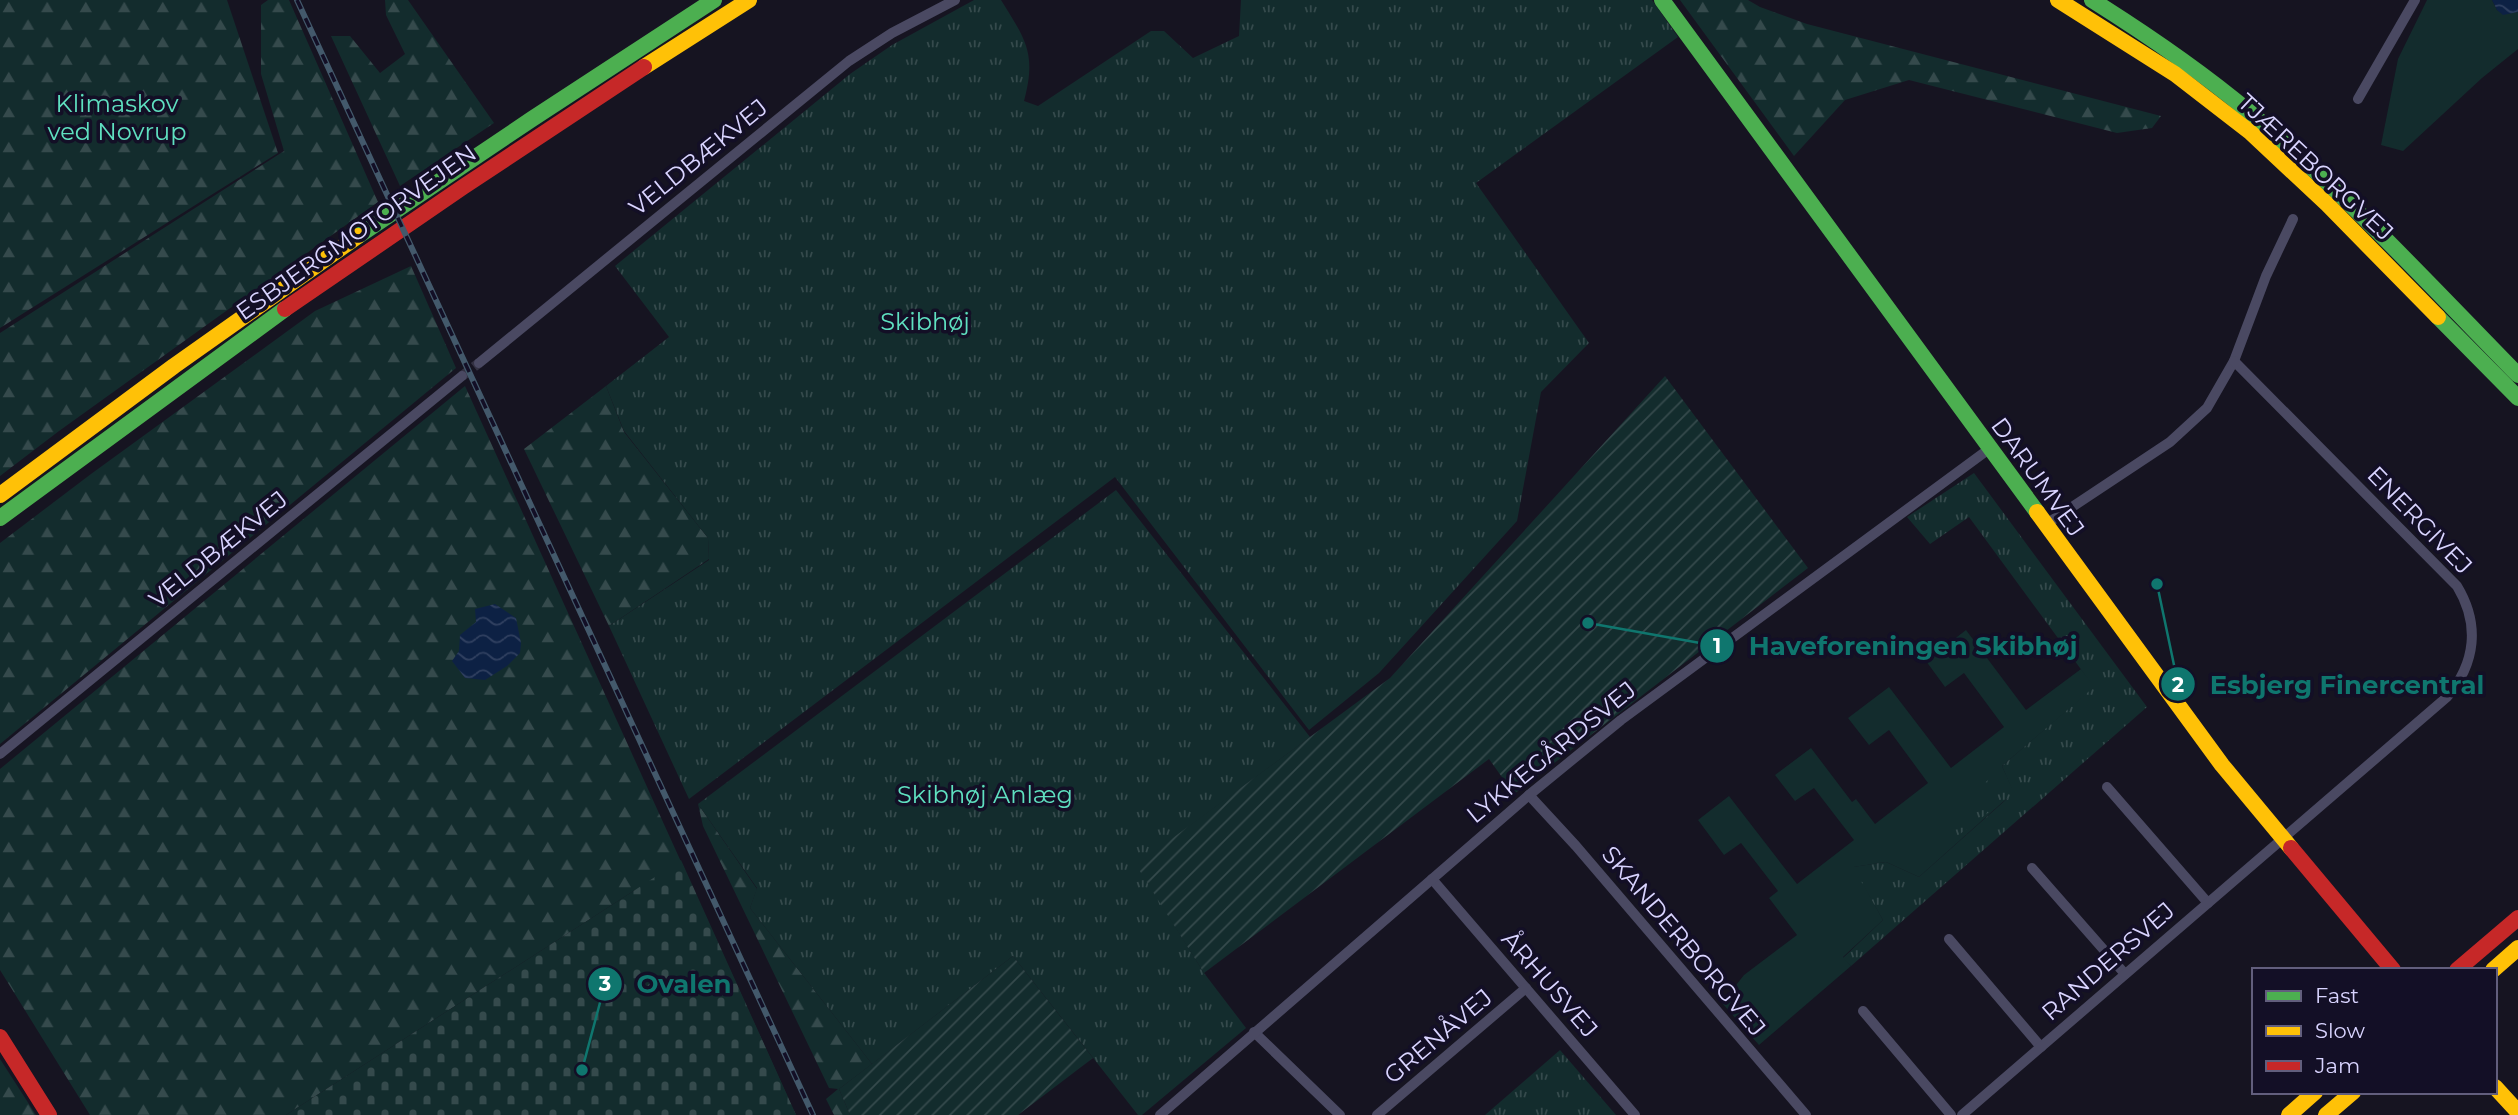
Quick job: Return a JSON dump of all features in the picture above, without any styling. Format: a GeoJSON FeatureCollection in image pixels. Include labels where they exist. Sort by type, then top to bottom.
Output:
{"type":"FeatureCollection","features":[{"type":"Feature","properties":{"kind":"main road","name":"ESBJERGMOTORVEJEN"},"geometry":{"type":"LineString","coordinates":[[0,495],[243,316],[465,163],[714,0]]}},
{"type":"Feature","properties":{"kind":"main road","name":"ESBJERGMOTORVEJEN"},"geometry":{"type":"LineString","coordinates":[[0,518],[90,449],[266,322],[499,161],[749,0]]}},
{"type":"Feature","properties":{"kind":"main road","name":"DARUMVEJ"},"geometry":{"type":"LineString","coordinates":[[1662,0],[2222,765],[2391,968]]}},
{"type":"Feature","properties":{"kind":"main road","name":"TJÆREBORGVEJ"},"geometry":{"type":"LineString","coordinates":[[2058,0],[2175,74],[2250,132],[2327,204],[2518,398]]}},
{"type":"Feature","properties":{"kind":"main road","name":"TJÆREBORGVEJ"},"geometry":{"type":"LineString","coordinates":[[2092,0],[2157,42],[2247,110],[2344,197],[2518,374]]}},
{"type":"Feature","properties":{"kind":"main road"},"geometry":{"type":"LineString","coordinates":[[2460,968],[2518,918]]}},
{"type":"Feature","properties":{"kind":"main road"},"geometry":{"type":"LineString","coordinates":[[2474,968],[2486,945]]}},
{"type":"Feature","properties":{"kind":"main road"},"geometry":{"type":"LineString","coordinates":[[2495,968],[2518,948]]}},
{"type":"Feature","properties":{"kind":"main road"},"geometry":{"type":"LineString","coordinates":[[0,1037],[49,1115]]}},
{"type":"Feature","properties":{"kind":"main road"},"geometry":{"type":"LineString","coordinates":[[2497,1089],[2518,1112]]}},
{"type":"Feature","properties":{"kind":"main road"},"geometry":{"type":"LineString","coordinates":[[2289,1115],[2313,1094]]}},
{"type":"Feature","properties":{"kind":"main road"},"geometry":{"type":"LineString","coordinates":[[2326,1115],[2351,1094]]}},
{"type":"Feature","properties":{"kind":"street","name":"VELDBÆKVEJ"},"geometry":{"type":"LineString","coordinates":[[479,363],[849,61],[892,33],[955,0]]}},
{"type":"Feature","properties":{"kind":"street"},"geometry":{"type":"LineString","coordinates":[[2358,99],[2415,0]]}},
{"type":"Feature","properties":{"kind":"street"},"geometry":{"type":"LineString","coordinates":[[2045,525],[2170,442],[2207,408],[2234,361],[2266,276],[2293,219]]}},
{"type":"Feature","properties":{"kind":"street","name":"ENERGIVEJ"},"geometry":{"type":"LineString","coordinates":[[2234,361],[2457,586],[2465,598],[2473,627],[2473,641],[2465,671],[2447,697],[2282,839]]}},
{"type":"Feature","properties":{"kind":"street","name":"VELDBÆKVEJ"},"geometry":{"type":"LineString","coordinates":[[0,754],[462,376]]}},
{"type":"Feature","properties":{"kind":"street","name":"LYKKEGÅRDSVEJ"},"geometry":{"type":"LineString","coordinates":[[1160,1115],[1529,794],[1660,690],[1989,449]]}},
{"type":"Feature","properties":{"kind":"street"},"geometry":{"type":"LineString","coordinates":[[2107,787],[2208,903]]}},
{"type":"Feature","properties":{"kind":"street","name":"SKANDERBORGVEJ"},"geometry":{"type":"LineString","coordinates":[[1529,794],[1806,1115]]}},
{"type":"Feature","properties":{"kind":"street","name":"RANDERSVEJ"},"geometry":{"type":"LineString","coordinates":[[1962,1115],[2282,839]]}},
{"type":"Feature","properties":{"kind":"street"},"geometry":{"type":"LineString","coordinates":[[2032,868],[2125,974]]}},
{"type":"Feature","properties":{"kind":"street","name":"ÅRHUSVEJ"},"geometry":{"type":"LineString","coordinates":[[1432,879],[1635,1115]]}},
{"type":"Feature","properties":{"kind":"street"},"geometry":{"type":"LineString","coordinates":[[1949,939],[2041,1047]]}},
{"type":"Feature","properties":{"kind":"street","name":"GRENÅVEJ"},"geometry":{"type":"LineString","coordinates":[[1377,1115],[1526,988]]}},
{"type":"Feature","properties":{"kind":"street"},"geometry":{"type":"LineString","coordinates":[[1864,1012],[1951,1115]]}},
{"type":"Feature","properties":{"kind":"street"},"geometry":{"type":"LineString","coordinates":[[1254,1032],[1340,1115]]}},
{"type":"Feature","properties":{"kind":"green space","name":"Klimaskov ved Novrup"},"geometry":{"type":"Polygon","coordinates":[[[0,0],[227,0],[278,153],[0,328],[0,0]]]}},
{"type":"Feature","properties":{"kind":"green space"},"geometry":{"type":"Polygon","coordinates":[[[268,0],[289,0],[378,202],[0,476],[0,333],[284,151],[261,74],[261,5],[268,0]]]}},
{"type":"Feature","properties":{"kind":"green space"},"geometry":{"type":"Polygon","coordinates":[[[385,0],[408,0],[494,123],[400,186],[331,36],[350,36],[380,73],[405,54],[386,15],[385,0]]]}},
{"type":"Feature","properties":{"kind":"green space","name":"Skibhøj"},"geometry":{"type":"Polygon","coordinates":[[[974,0],[1001,0],[1022,36],[1029,58],[1024,101],[1038,106],[1151,31],[1164,31],[1193,58],[1239,36],[1241,0],[1652,0],[1678,37],[1476,183],[1589,343],[1541,392],[1517,521],[1379,673],[1309,730],[1115,477],[689,799],[609,626],[709,560],[708,538],[624,431],[606,386],[669,337],[615,266],[850,74],[892,45],[974,0]]]}},
{"type":"Feature","properties":{"kind":"green space"},"geometry":{"type":"Polygon","coordinates":[[[1680,0],[1748,0],[1807,24],[2161,116],[2152,128],[2117,133],[1909,80],[1845,100],[1794,156],[1680,0]]]}},
{"type":"Feature","properties":{"kind":"green space"},"geometry":{"type":"Polygon","coordinates":[[[2427,0],[2492,0],[2497,10],[2503,14],[2518,12],[2518,49],[2482,78],[2403,151],[2381,145],[2398,59],[2427,0]]]}},
{"type":"Feature","properties":{"kind":"green space"},"geometry":{"type":"Polygon","coordinates":[[[411,266],[456,368],[0,744],[0,543],[315,311],[411,266]]]}},
{"type":"Feature","properties":{"kind":"green space"},"geometry":{"type":"Polygon","coordinates":[[[1665,376],[1808,568],[1514,794],[1489,759],[1204,973],[1136,865],[1390,678],[1665,376]]]}},
{"type":"Feature","properties":{"kind":"green space"},"geometry":{"type":"Polygon","coordinates":[[[465,386],[796,1115],[635,890],[286,1115],[90,1115],[0,970],[0,769],[465,386]]]}},
{"type":"Feature","properties":{"kind":"green space"},"geometry":{"type":"Polygon","coordinates":[[[606,386],[624,432],[708,538],[709,559],[609,626],[524,449],[606,386]]]}},
{"type":"Feature","properties":{"kind":"green space"},"geometry":{"type":"Polygon","coordinates":[[[1974,473],[2147,707],[1851,966],[1843,958],[1883,920],[1853,867],[1886,862],[1919,877],[2009,797],[1956,837],[1947,826],[1977,802],[1971,794],[1998,772],[2012,789],[2002,766],[2094,687],[1969,517],[1930,544],[1907,517],[1974,473]]]}},
{"type":"Feature","properties":{"kind":"green space","name":"Skibhøj Anlæg"},"geometry":{"type":"Polygon","coordinates":[[[1116,490],[1310,737],[1137,865],[1204,973],[1246,1028],[1142,1115],[1138,1115],[1013,956],[872,1064],[750,908],[757,888],[698,804],[1116,490]]]}},
{"type":"Feature","properties":{"kind":"green space"},"geometry":{"type":"Polygon","coordinates":[[[1966,630],[2026,710],[2081,669],[2095,687],[2002,766],[2014,792],[1919,877],[1886,862],[1854,867],[1883,920],[1843,957],[1851,966],[1759,1045],[1722,1003],[1744,975],[1797,935],[1769,898],[1778,891],[1741,843],[1724,855],[1698,820],[1729,796],[1797,884],[1854,840],[1814,788],[1795,801],[1775,775],[1811,748],[1852,802],[1856,799],[1875,824],[1928,783],[1889,730],[1869,745],[1848,718],[1889,687],[1951,768],[2004,727],[1964,673],[1945,687],[1926,661],[1966,630]]]}},
{"type":"Feature","properties":{"kind":"green space"},"geometry":{"type":"Polygon","coordinates":[[[698,804],[757,889],[750,908],[872,1064],[839,1089],[850,1115],[834,1115],[826,1099],[838,1089],[829,1088],[703,826],[698,804]]]}},
{"type":"Feature","properties":{"kind":"green space"},"geometry":{"type":"Polygon","coordinates":[[[681,860],[796,1115],[286,1115],[635,890],[681,860]]]}},
{"type":"Feature","properties":{"kind":"green space"},"geometry":{"type":"Polygon","coordinates":[[[1013,956],[1093,1058],[1018,1115],[850,1115],[839,1089],[1013,956]]]}},
{"type":"Feature","properties":{"kind":"green space"},"geometry":{"type":"Polygon","coordinates":[[[1560,1050],[1616,1115],[1485,1115],[1560,1050]]]}},
{"type":"Feature","properties":{"kind":"green space"},"geometry":{"type":"Polygon","coordinates":[[[0,1059],[36,1115],[0,1115],[0,1059]]]}},
{"type":"Feature","properties":{"kind":"water"},"geometry":{"type":"Polygon","coordinates":[[[2492,0],[2518,0],[2518,12],[2503,15],[2492,0]]]}},
{"type":"Feature","properties":{"kind":"water"},"geometry":{"type":"Polygon","coordinates":[[[495,604],[516,618],[521,643],[520,653],[507,666],[485,680],[465,678],[452,661],[459,651],[460,635],[476,622],[475,609],[495,604]]]}},
{"type":"Feature","properties":{"kind":"tunnel"},"geometry":{"type":"LineString","coordinates":[[462,376],[479,363]]}},
{"type":"Feature","properties":{"kind":"railway"},"geometry":{"type":"LineString","coordinates":[[297,0],[813,1115]]}},
{"type":"Feature","properties":{"kind":"traffic: fast"},"geometry":{"type":"LineString","coordinates":[[358,236],[714,0]]}},
{"type":"Feature","properties":{"kind":"traffic: fast"},"geometry":{"type":"LineString","coordinates":[[1662,0],[2037,512]]}},
{"type":"Feature","properties":{"kind":"traffic: fast"},"geometry":{"type":"LineString","coordinates":[[2092,0],[2191,67],[2284,142],[2386,240],[2518,375]]}},
{"type":"Feature","properties":{"kind":"traffic: fast"},"geometry":{"type":"LineString","coordinates":[[0,518],[285,309]]}},
{"type":"Feature","properties":{"kind":"traffic: fast"},"geometry":{"type":"LineString","coordinates":[[2438,317],[2518,398]]}},
{"type":"Feature","properties":{"kind":"traffic: slow"},"geometry":{"type":"LineString","coordinates":[[644,67],[749,0]]}},
{"type":"Feature","properties":{"kind":"traffic: slow"},"geometry":{"type":"LineString","coordinates":[[2058,0],[2175,74],[2250,132],[2327,204],[2438,317]]}},
{"type":"Feature","properties":{"kind":"traffic: slow"},"geometry":{"type":"LineString","coordinates":[[0,495],[174,366],[358,236]]}},
{"type":"Feature","properties":{"kind":"traffic: slow"},"geometry":{"type":"LineString","coordinates":[[2037,512],[2222,765],[2291,848]]}},
{"type":"Feature","properties":{"kind":"traffic: slow"},"geometry":{"type":"LineString","coordinates":[[2495,968],[2518,948]]}},
{"type":"Feature","properties":{"kind":"traffic: slow"},"geometry":{"type":"LineString","coordinates":[[2497,1089],[2518,1112]]}},
{"type":"Feature","properties":{"kind":"traffic: slow"},"geometry":{"type":"LineString","coordinates":[[2289,1115],[2313,1094]]}},
{"type":"Feature","properties":{"kind":"traffic: slow"},"geometry":{"type":"LineString","coordinates":[[2326,1115],[2351,1094]]}},
{"type":"Feature","properties":{"kind":"traffic: jam"},"geometry":{"type":"LineString","coordinates":[[285,309],[644,67]]}},
{"type":"Feature","properties":{"kind":"traffic: jam"},"geometry":{"type":"LineString","coordinates":[[2291,848],[2391,968]]}},
{"type":"Feature","properties":{"kind":"traffic: jam"},"geometry":{"type":"LineString","coordinates":[[2459,968],[2518,918]]}},
{"type":"Feature","properties":{"kind":"traffic: jam"},"geometry":{"type":"LineString","coordinates":[[0,1037],[49,1115]]}},
{"type":"Feature","properties":{"kind":"place","name":"Esbjerg Finercentral"},"geometry":{"type":"Point","coordinates":[2157,584]}},
{"type":"Feature","properties":{"kind":"place","name":"Haveforeningen Skibhøj"},"geometry":{"type":"Point","coordinates":[1588,623]}},
{"type":"Feature","properties":{"kind":"place","name":"Ovalen"},"geometry":{"type":"Point","coordinates":[582,1070]}}]}
